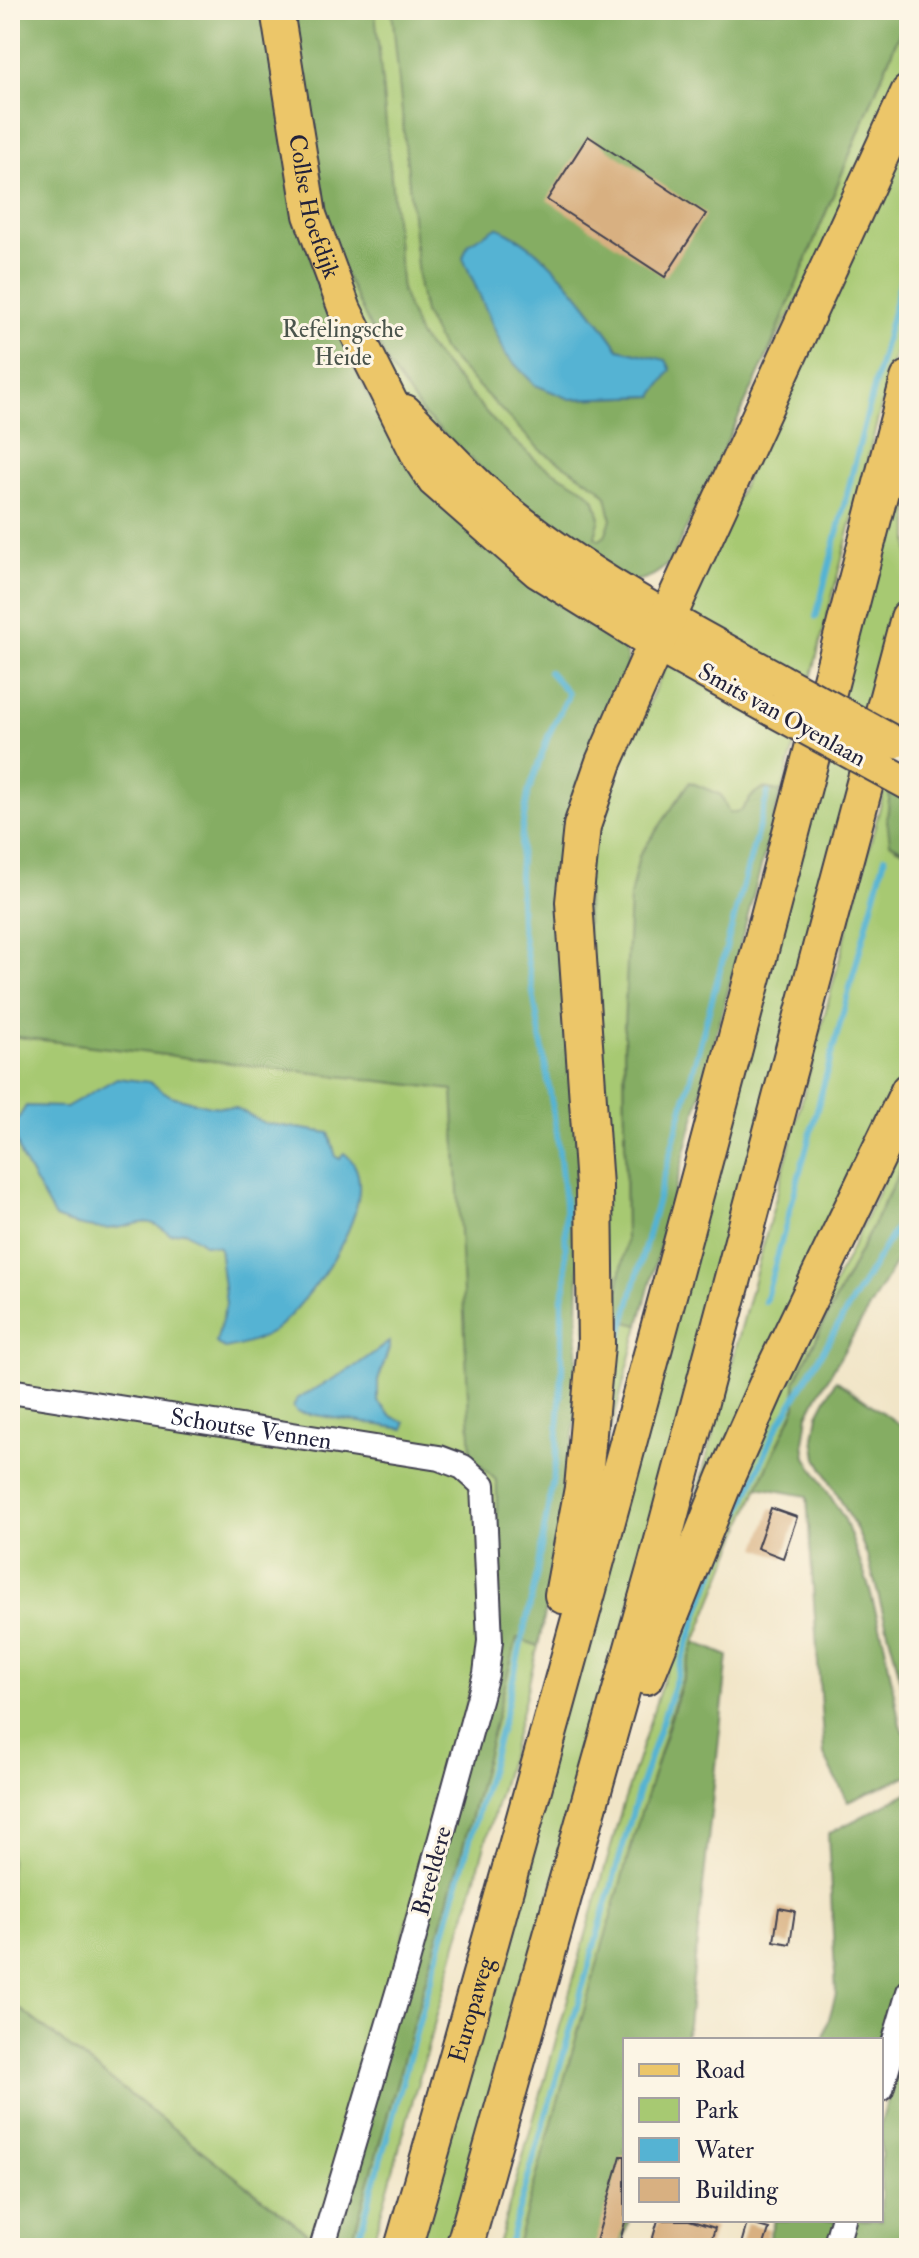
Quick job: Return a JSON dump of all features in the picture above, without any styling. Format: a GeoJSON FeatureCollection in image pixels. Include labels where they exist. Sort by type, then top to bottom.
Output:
{"type":"FeatureCollection","features":[{"type":"Feature","properties":{"kind":"highway"},"geometry":{"type":"LineString","coordinates":[[538,1771],[564,1588],[583,1488],[596,1345],[594,1186],[574,902],[582,826],[592,795],[662,632],[909,93]]}},
{"type":"Feature","properties":{"kind":"highway"},"geometry":{"type":"LineString","coordinates":[[538,1771],[743,1014],[909,379]]}},
{"type":"Feature","properties":{"kind":"highway"},"geometry":{"type":"LineString","coordinates":[[464,2248],[584,1825],[789,1074],[909,618]]}},
{"type":"Feature","properties":{"kind":"highway"},"geometry":{"type":"LineString","coordinates":[[584,1825],[726,1477],[909,1091]]}},
{"type":"Feature","properties":{"kind":"highway","name":"Europaweg"},"geometry":{"type":"LineString","coordinates":[[403,2248],[538,1771]]}},
{"type":"Feature","properties":{"kind":"main road","name":"Collse Hoefdijk"},"geometry":{"type":"LineString","coordinates":[[277,10],[310,215],[345,310],[385,393],[508,512],[609,584],[662,632]]}},
{"type":"Feature","properties":{"kind":"main road","name":"Smits van Oyenlaan"},"geometry":{"type":"LineString","coordinates":[[662,632],[776,695],[909,784]]}},
{"type":"Feature","properties":{"kind":"main road","name":"Smits van Oyenlaan"},"geometry":{"type":"LineString","coordinates":[[776,695],[909,751]]}},
{"type":"Feature","properties":{"kind":"street","name":"Schoutse Vennen"},"geometry":{"type":"LineString","coordinates":[[10,1391],[439,1458],[463,1467],[483,1485]]}},
{"type":"Feature","properties":{"kind":"street","name":"Breeldere"},"geometry":{"type":"LineString","coordinates":[[322,2248],[405,1969],[486,1674],[490,1641],[483,1485]]}},
{"type":"Feature","properties":{"kind":"street"},"geometry":{"type":"LineString","coordinates":[[883,2082],[909,1992]]}},
{"type":"Feature","properties":{"kind":"street"},"geometry":{"type":"LineString","coordinates":[[835,2248],[842,2222]]}},
{"type":"Feature","properties":{"kind":"green space","name":"Refelingsche Heide"},"geometry":{"type":"Polygon","coordinates":[[[10,10],[886,10],[596,594],[541,1392],[483,1645],[323,2230],[311,2236],[10,2001],[10,10]]]}},
{"type":"Feature","properties":{"kind":"green space"},"geometry":{"type":"Polygon","coordinates":[[[10,10],[266,10],[314,272],[334,327],[367,392],[401,449],[619,640],[627,656],[628,666],[590,757],[576,1416],[553,1578],[538,1646],[517,1638],[461,1854],[350,2248],[330,2248],[496,1628],[497,1481],[471,1457],[453,1090],[10,1036],[10,10]]]}},
{"type":"Feature","properties":{"kind":"green space","name":"Refelingsche Heide"},"geometry":{"type":"Polygon","coordinates":[[[286,10],[375,10],[402,291],[419,336],[499,427],[539,463],[584,489],[595,500],[600,518],[595,537],[599,540],[605,536],[611,519],[606,496],[598,487],[540,450],[442,349],[424,313],[392,10],[909,10],[765,361],[671,561],[647,578],[629,581],[555,538],[423,414],[389,366],[341,266],[322,202],[286,10]],[[546,260],[570,399],[653,396],[591,311],[546,260]]]}},
{"type":"Feature","properties":{"kind":"green space"},"geometry":{"type":"Polygon","coordinates":[[[909,10],[909,64],[831,238],[765,361],[909,10]]]}},
{"type":"Feature","properties":{"kind":"green space"},"geometry":{"type":"Polygon","coordinates":[[[909,121],[909,298],[810,683],[682,618],[909,121]]]}},
{"type":"Feature","properties":{"kind":"green space"},"geometry":{"type":"Polygon","coordinates":[[[909,421],[909,581],[897,630],[453,2248],[414,2248],[909,421]]]}},
{"type":"Feature","properties":{"kind":"green space"},"geometry":{"type":"Polygon","coordinates":[[[667,663],[796,739],[782,792],[766,788],[741,811],[729,813],[624,1028],[626,1242],[614,1318],[639,1325],[585,1529],[587,835],[667,663]]]}},
{"type":"Feature","properties":{"kind":"green space"},"geometry":{"type":"Polygon","coordinates":[[[690,782],[721,795],[729,813],[741,811],[757,791],[781,792],[639,1325],[613,1319],[626,1242],[624,1028],[630,897],[639,856],[690,782]]]}},
{"type":"Feature","properties":{"kind":"green space"},"geometry":{"type":"Polygon","coordinates":[[[885,788],[890,791],[887,819],[897,848],[909,853],[909,1075],[669,1599],[885,788]]]}},
{"type":"Feature","properties":{"kind":"green space"},"geometry":{"type":"Polygon","coordinates":[[[890,791],[909,801],[909,853],[890,843],[887,819],[890,791]]]}},
{"type":"Feature","properties":{"kind":"green space"},"geometry":{"type":"Polygon","coordinates":[[[909,1127],[909,1153],[795,1381],[796,1406],[758,1487],[695,1642],[673,1706],[516,2248],[497,2248],[622,1808],[667,1668],[724,1518],[909,1127]]]}},
{"type":"Feature","properties":{"kind":"green space"},"geometry":{"type":"Polygon","coordinates":[[[909,1153],[909,1240],[817,1397],[808,1415],[804,1443],[806,1457],[845,1520],[868,1584],[884,1641],[900,1725],[909,1739],[909,1775],[848,1802],[824,1755],[807,1496],[758,1487],[796,1406],[795,1381],[909,1153]]]}},
{"type":"Feature","properties":{"kind":"green space"},"geometry":{"type":"Polygon","coordinates":[[[836,1380],[909,1431],[909,1720],[869,1561],[857,1530],[817,1458],[814,1438],[818,1414],[836,1380]]]}},
{"type":"Feature","properties":{"kind":"green space"},"geometry":{"type":"Polygon","coordinates":[[[517,1638],[538,1646],[514,1742],[371,2248],[350,2248],[461,1854],[517,1638]]]}},
{"type":"Feature","properties":{"kind":"green space"},"geometry":{"type":"Polygon","coordinates":[[[695,1642],[728,1656],[685,2038],[623,2038],[623,2222],[628,2222],[620,2248],[516,2248],[638,1822],[695,1642]]]}},
{"type":"Feature","properties":{"kind":"green space"},"geometry":{"type":"Polygon","coordinates":[[[909,1792],[909,1962],[883,2055],[883,2038],[824,2038],[836,1994],[828,1834],[909,1792]]]}},
{"type":"Feature","properties":{"kind":"green space"},"geometry":{"type":"Polygon","coordinates":[[[10,2001],[311,2236],[311,2248],[10,2248],[10,2001]]]}},
{"type":"Feature","properties":{"kind":"green space"},"geometry":{"type":"Polygon","coordinates":[[[909,2024],[909,2248],[846,2248],[853,2222],[883,2222],[883,2116],[909,2024]]]}},
{"type":"Feature","properties":{"kind":"green space"},"geometry":{"type":"Polygon","coordinates":[[[773,2222],[836,2222],[829,2248],[766,2248],[773,2222]]]}},
{"type":"Feature","properties":{"kind":"water"},"geometry":{"type":"Polygon","coordinates":[[[497,227],[534,250],[566,280],[619,349],[666,360],[671,370],[653,396],[570,399],[535,385],[506,355],[463,258],[468,244],[497,227]]]}},
{"type":"Feature","properties":{"kind":"water"},"geometry":{"type":"Polygon","coordinates":[[[117,1078],[149,1082],[171,1096],[210,1106],[236,1108],[264,1123],[329,1133],[336,1157],[340,1159],[344,1153],[357,1171],[359,1193],[340,1247],[305,1298],[272,1332],[249,1343],[225,1349],[216,1343],[226,1304],[219,1247],[204,1244],[185,1231],[170,1234],[150,1223],[102,1229],[55,1218],[21,1157],[13,1127],[26,1106],[66,1107],[117,1078]]]}},
{"type":"Feature","properties":{"kind":"water"},"geometry":{"type":"Polygon","coordinates":[[[389,1342],[378,1381],[378,1402],[391,1416],[405,1422],[404,1429],[297,1412],[293,1407],[297,1399],[354,1367],[389,1342]]]}},
{"type":"Feature","properties":{"kind":"building"},"geometry":{"type":"Polygon","coordinates":[[[588,136],[706,214],[665,277],[547,200],[588,136]]]}},
{"type":"Feature","properties":{"kind":"building"},"geometry":{"type":"Polygon","coordinates":[[[771,1508],[797,1517],[783,1558],[757,1548],[771,1508]]]}},
{"type":"Feature","properties":{"kind":"building"},"geometry":{"type":"Polygon","coordinates":[[[779,1908],[795,1911],[790,1944],[774,1941],[779,1908]]]}},
{"type":"Feature","properties":{"kind":"building"},"geometry":{"type":"Polygon","coordinates":[[[623,2156],[625,2222],[618,2248],[594,2248],[623,2156]]]}},
{"type":"Feature","properties":{"kind":"building"},"geometry":{"type":"Polygon","coordinates":[[[657,2222],[696,2222],[715,2228],[709,2248],[650,2248],[657,2222]]]}},
{"type":"Feature","properties":{"kind":"building"},"geometry":{"type":"Polygon","coordinates":[[[747,2223],[769,2229],[763,2248],[740,2248],[747,2223]]]}},
{"type":"Feature","properties":{"kind":"waterway"},"geometry":{"type":"LineString","coordinates":[[816,617],[909,248]]}},
{"type":"Feature","properties":{"kind":"waterway"},"geometry":{"type":"LineString","coordinates":[[356,2248],[506,1710],[535,1583],[556,1461],[562,1370],[562,1297],[566,1283],[565,1204],[557,1133],[521,923],[519,874],[528,794],[549,734],[568,693],[549,672]]}},
{"type":"Feature","properties":{"kind":"waterway"},"geometry":{"type":"LineString","coordinates":[[618,1346],[768,793]]}},
{"type":"Feature","properties":{"kind":"waterway"},"geometry":{"type":"LineString","coordinates":[[765,1302],[885,857]]}},
{"type":"Feature","properties":{"kind":"waterway"},"geometry":{"type":"LineString","coordinates":[[508,2248],[639,1790],[702,1602],[774,1433],[909,1206]]}}]}
